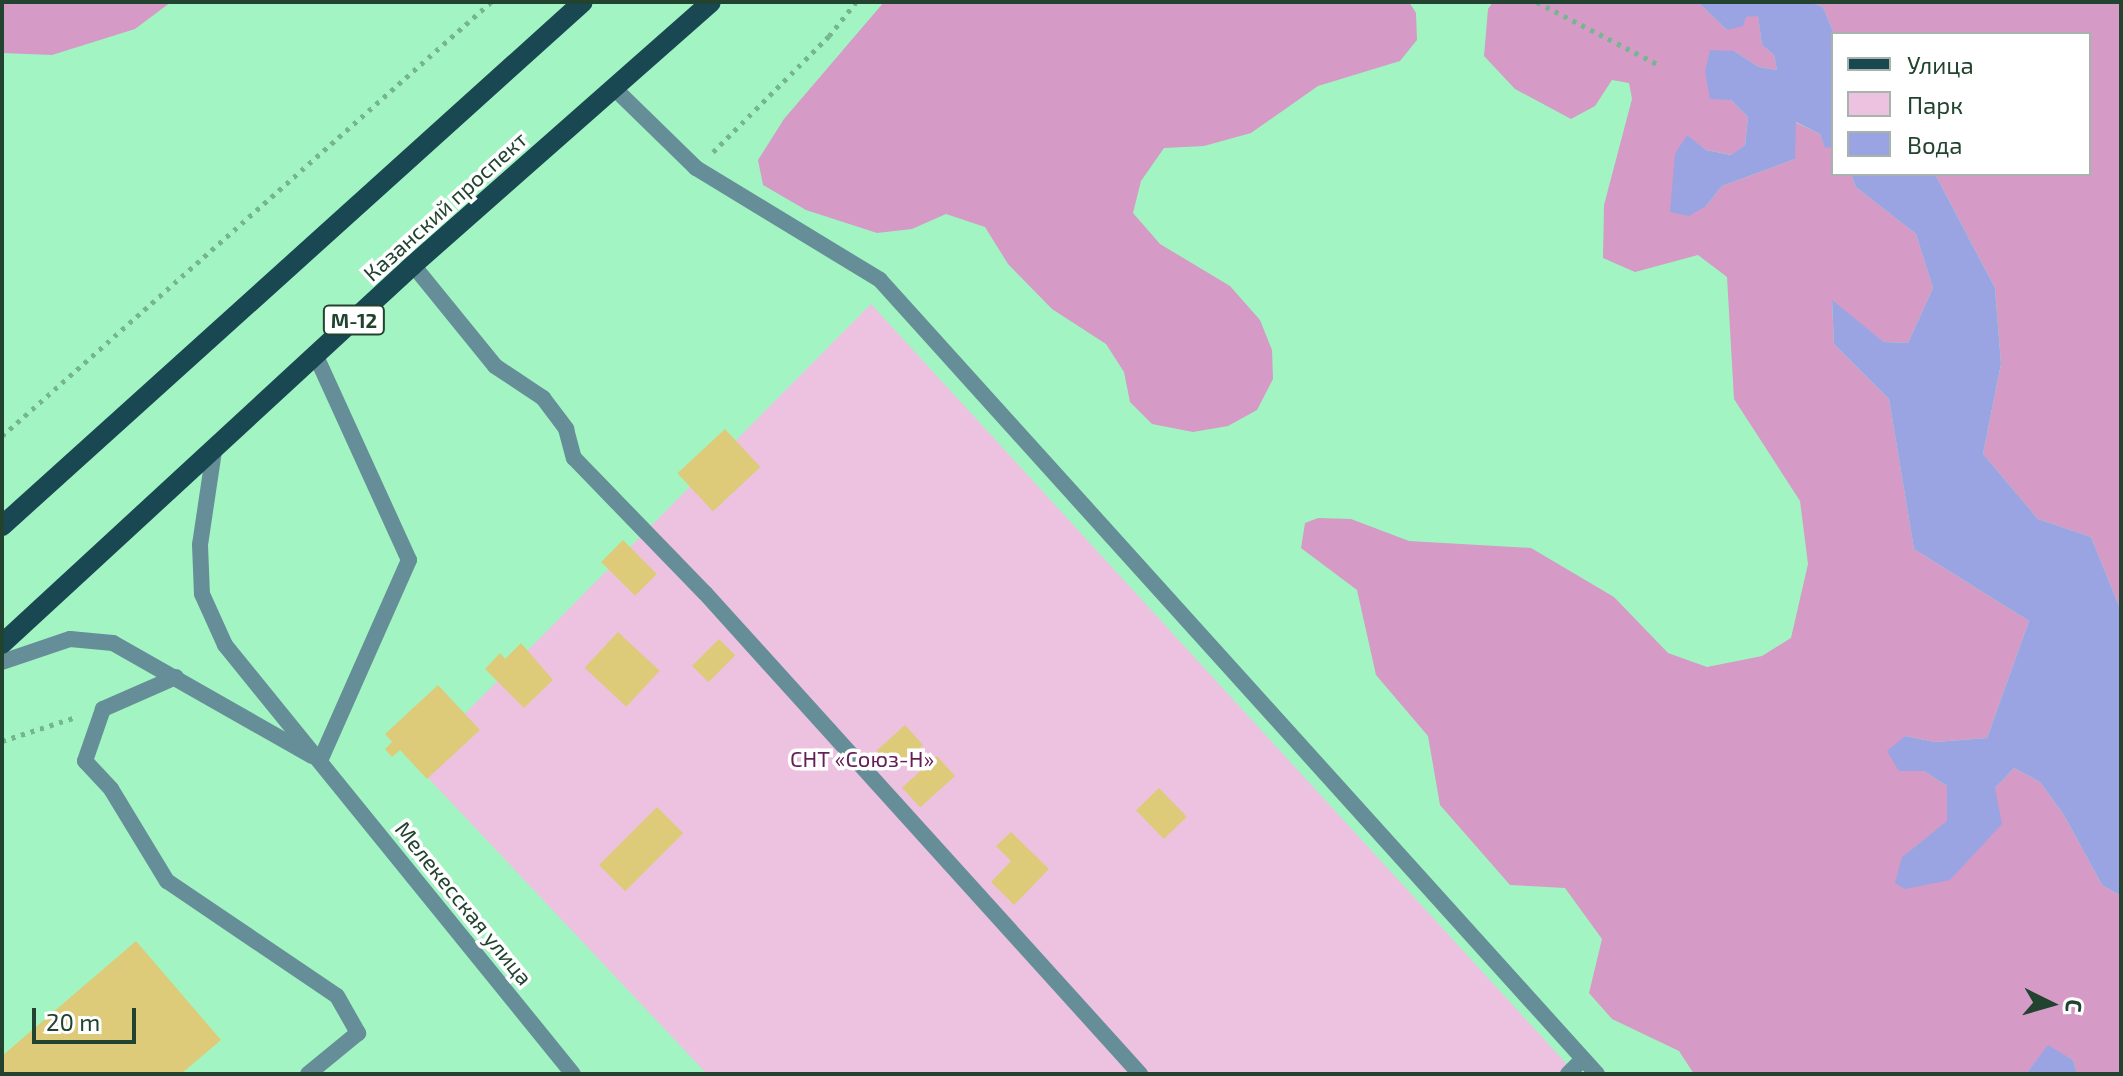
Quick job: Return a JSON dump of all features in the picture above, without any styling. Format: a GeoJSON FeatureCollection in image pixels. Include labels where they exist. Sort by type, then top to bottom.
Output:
{"type":"FeatureCollection","features":[{"type":"Feature","properties":{"kind":"main road"},"geometry":{"type":"LineString","coordinates":[[2,526],[583,2]]}},
{"type":"Feature","properties":{"kind":"main road","name":"Казанский проспект"},"geometry":{"type":"LineString","coordinates":[[2,644],[413,265],[711,2]]}},
{"type":"Feature","properties":{"kind":"street"},"geometry":{"type":"LineString","coordinates":[[614,88],[696,168],[880,280],[1597,1074]]}},
{"type":"Feature","properties":{"kind":"street"},"geometry":{"type":"LineString","coordinates":[[413,265],[495,366],[543,398],[566,429],[574,458],[705,593],[1140,1074]]}},
{"type":"Feature","properties":{"kind":"street"},"geometry":{"type":"LineString","coordinates":[[2,662],[70,639],[113,643],[320,761],[409,560],[316,356]]}},
{"type":"Feature","properties":{"kind":"street","name":"Мелекесская улица"},"geometry":{"type":"LineString","coordinates":[[214,451],[200,545],[202,594],[225,645],[573,1074]]}},
{"type":"Feature","properties":{"kind":"street"},"geometry":{"type":"LineString","coordinates":[[176,677],[103,709],[85,761],[111,789],[167,881],[337,996],[358,1033],[308,1074]]}},
{"type":"Feature","properties":{"kind":"street"},"geometry":{"type":"LineString","coordinates":[[1568,1074],[1583,1059]]}},
{"type":"Feature","properties":{"kind":"path"},"geometry":{"type":"LineString","coordinates":[[2,436],[491,2]]}},
{"type":"Feature","properties":{"kind":"path"},"geometry":{"type":"LineString","coordinates":[[696,168],[829,36],[856,2]]}},
{"type":"Feature","properties":{"kind":"path"},"geometry":{"type":"LineString","coordinates":[[1537,2],[1661,66]]}},
{"type":"Feature","properties":{"kind":"path"},"geometry":{"type":"LineString","coordinates":[[2,741],[103,709]]}},
{"type":"Feature","properties":{"kind":"green space","name":"СНТ «Союз-Н»"},"geometry":{"type":"Polygon","coordinates":[[[871,304],[1576,1074],[707,1074],[415,764],[871,304]]]}},
{"type":"Feature","properties":{"kind":"shaded area"},"geometry":{"type":"Polygon","coordinates":[[[2,2],[171,2],[135,29],[52,55],[2,53],[2,2]]]}},
{"type":"Feature","properties":{"kind":"shaded area"},"geometry":{"type":"Polygon","coordinates":[[[884,2],[1409,2],[1416,13],[1417,40],[1400,61],[1318,86],[1251,133],[1204,146],[1164,148],[1141,181],[1133,213],[1160,244],[1230,286],[1260,320],[1272,350],[1273,379],[1257,410],[1228,426],[1193,432],[1152,424],[1130,402],[1124,372],[1106,344],[1052,309],[1008,264],[985,227],[946,214],[912,229],[877,233],[806,210],[763,185],[758,160],[784,119],[884,2]]]}},
{"type":"Feature","properties":{"kind":"shaded area"},"geometry":{"type":"Polygon","coordinates":[[[1493,2],[1698,2],[1727,30],[1745,17],[1758,15],[1762,45],[1774,55],[1777,70],[1759,67],[1734,51],[1710,51],[1731,100],[1748,117],[1745,145],[1732,155],[1706,150],[1686,135],[1706,206],[1722,186],[1795,159],[1795,122],[1820,134],[1825,147],[1831,147],[1831,176],[1852,176],[1856,187],[1916,234],[1933,288],[1908,343],[1884,342],[1832,301],[1834,344],[1889,399],[1914,549],[2029,621],[1987,738],[1935,742],[1905,736],[1899,771],[1924,771],[1947,786],[1948,821],[1902,857],[1995,788],[2014,768],[2040,782],[2064,815],[2102,885],[2121,896],[2121,1074],[2077,1074],[2073,1060],[2048,1046],[2026,1074],[1694,1074],[1679,1051],[1612,1019],[1589,993],[1602,939],[1565,888],[1510,885],[1440,805],[1428,736],[1376,675],[1357,590],[1301,548],[1305,523],[1318,518],[1351,519],[1409,541],[1531,548],[1614,597],[1668,653],[1707,667],[1762,656],[1791,638],[1808,564],[1800,501],[1734,399],[1727,277],[1698,255],[1635,272],[1603,258],[1604,205],[1632,99],[1629,83],[1612,80],[1595,106],[1571,119],[1515,89],[1484,56],[1488,9],[1493,2]]]}},
{"type":"Feature","properties":{"kind":"shaded area"},"geometry":{"type":"Polygon","coordinates":[[[1809,2],[2121,2],[2121,611],[2091,537],[2038,519],[1983,454],[2001,364],[1995,288],[1936,176],[2091,176],[2091,32],[1833,32],[1823,7],[1809,2]]]}},
{"type":"Feature","properties":{"kind":"water"},"geometry":{"type":"Polygon","coordinates":[[[1698,2],[1809,2],[1823,7],[1833,32],[1831,147],[1825,148],[1820,134],[1796,122],[1795,159],[1722,186],[1706,206],[1689,216],[1670,212],[1675,154],[1687,135],[1706,150],[1731,155],[1745,145],[1748,117],[1731,100],[1710,99],[1705,72],[1710,50],[1734,51],[1759,67],[1777,70],[1774,55],[1762,45],[1758,16],[1746,17],[1743,26],[1727,30],[1698,2]]]}},
{"type":"Feature","properties":{"kind":"water"},"geometry":{"type":"Polygon","coordinates":[[[1852,176],[1936,176],[1995,288],[2001,364],[1983,454],[2038,519],[2091,537],[2121,611],[2121,896],[2102,885],[2064,815],[2040,782],[2014,768],[1995,788],[2002,824],[1950,880],[1905,889],[1895,883],[1902,857],[1947,821],[1947,786],[1924,771],[1899,771],[1887,751],[1905,736],[1935,742],[1987,738],[2029,621],[1914,549],[1889,399],[1834,344],[1832,300],[1884,342],[1908,343],[1933,288],[1916,234],[1856,187],[1852,176]]]}},
{"type":"Feature","properties":{"kind":"water"},"geometry":{"type":"Polygon","coordinates":[[[2048,1045],[2073,1060],[2077,1074],[2026,1074],[2048,1045]]]}},
{"type":"Feature","properties":{"kind":"building"},"geometry":{"type":"Polygon","coordinates":[[[725,429],[760,467],[713,511],[677,473],[725,429]]]}},
{"type":"Feature","properties":{"kind":"building"},"geometry":{"type":"Polygon","coordinates":[[[623,540],[657,574],[635,596],[601,562],[623,540]]]}},
{"type":"Feature","properties":{"kind":"building"},"geometry":{"type":"Polygon","coordinates":[[[618,632],[660,671],[626,707],[585,668],[618,632]]]}},
{"type":"Feature","properties":{"kind":"building"},"geometry":{"type":"Polygon","coordinates":[[[719,639],[735,655],[708,682],[692,666],[719,639]]]}},
{"type":"Feature","properties":{"kind":"building"},"geometry":{"type":"Polygon","coordinates":[[[521,643],[553,680],[524,708],[485,669],[500,653],[505,659],[521,643]]]}},
{"type":"Feature","properties":{"kind":"building"},"geometry":{"type":"Polygon","coordinates":[[[438,685],[480,730],[427,779],[400,750],[392,757],[385,749],[392,742],[385,734],[438,685]]]}},
{"type":"Feature","properties":{"kind":"building"},"geometry":{"type":"Polygon","coordinates":[[[905,725],[923,745],[895,770],[877,750],[905,725]]]}},
{"type":"Feature","properties":{"kind":"building"},"geometry":{"type":"Polygon","coordinates":[[[937,756],[955,776],[920,808],[902,787],[937,756]]]}},
{"type":"Feature","properties":{"kind":"building"},"geometry":{"type":"Polygon","coordinates":[[[1159,788],[1187,817],[1164,839],[1136,810],[1159,788]]]}},
{"type":"Feature","properties":{"kind":"building"},"geometry":{"type":"Polygon","coordinates":[[[657,807],[683,833],[625,891],[599,865],[657,807]]]}},
{"type":"Feature","properties":{"kind":"building"},"geometry":{"type":"Polygon","coordinates":[[[1011,832],[1049,869],[1014,905],[991,882],[1011,861],[996,846],[1011,832]]]}},
{"type":"Feature","properties":{"kind":"building"},"geometry":{"type":"Polygon","coordinates":[[[136,941],[221,1040],[181,1074],[2,1074],[2,1056],[136,941]]]}}]}
